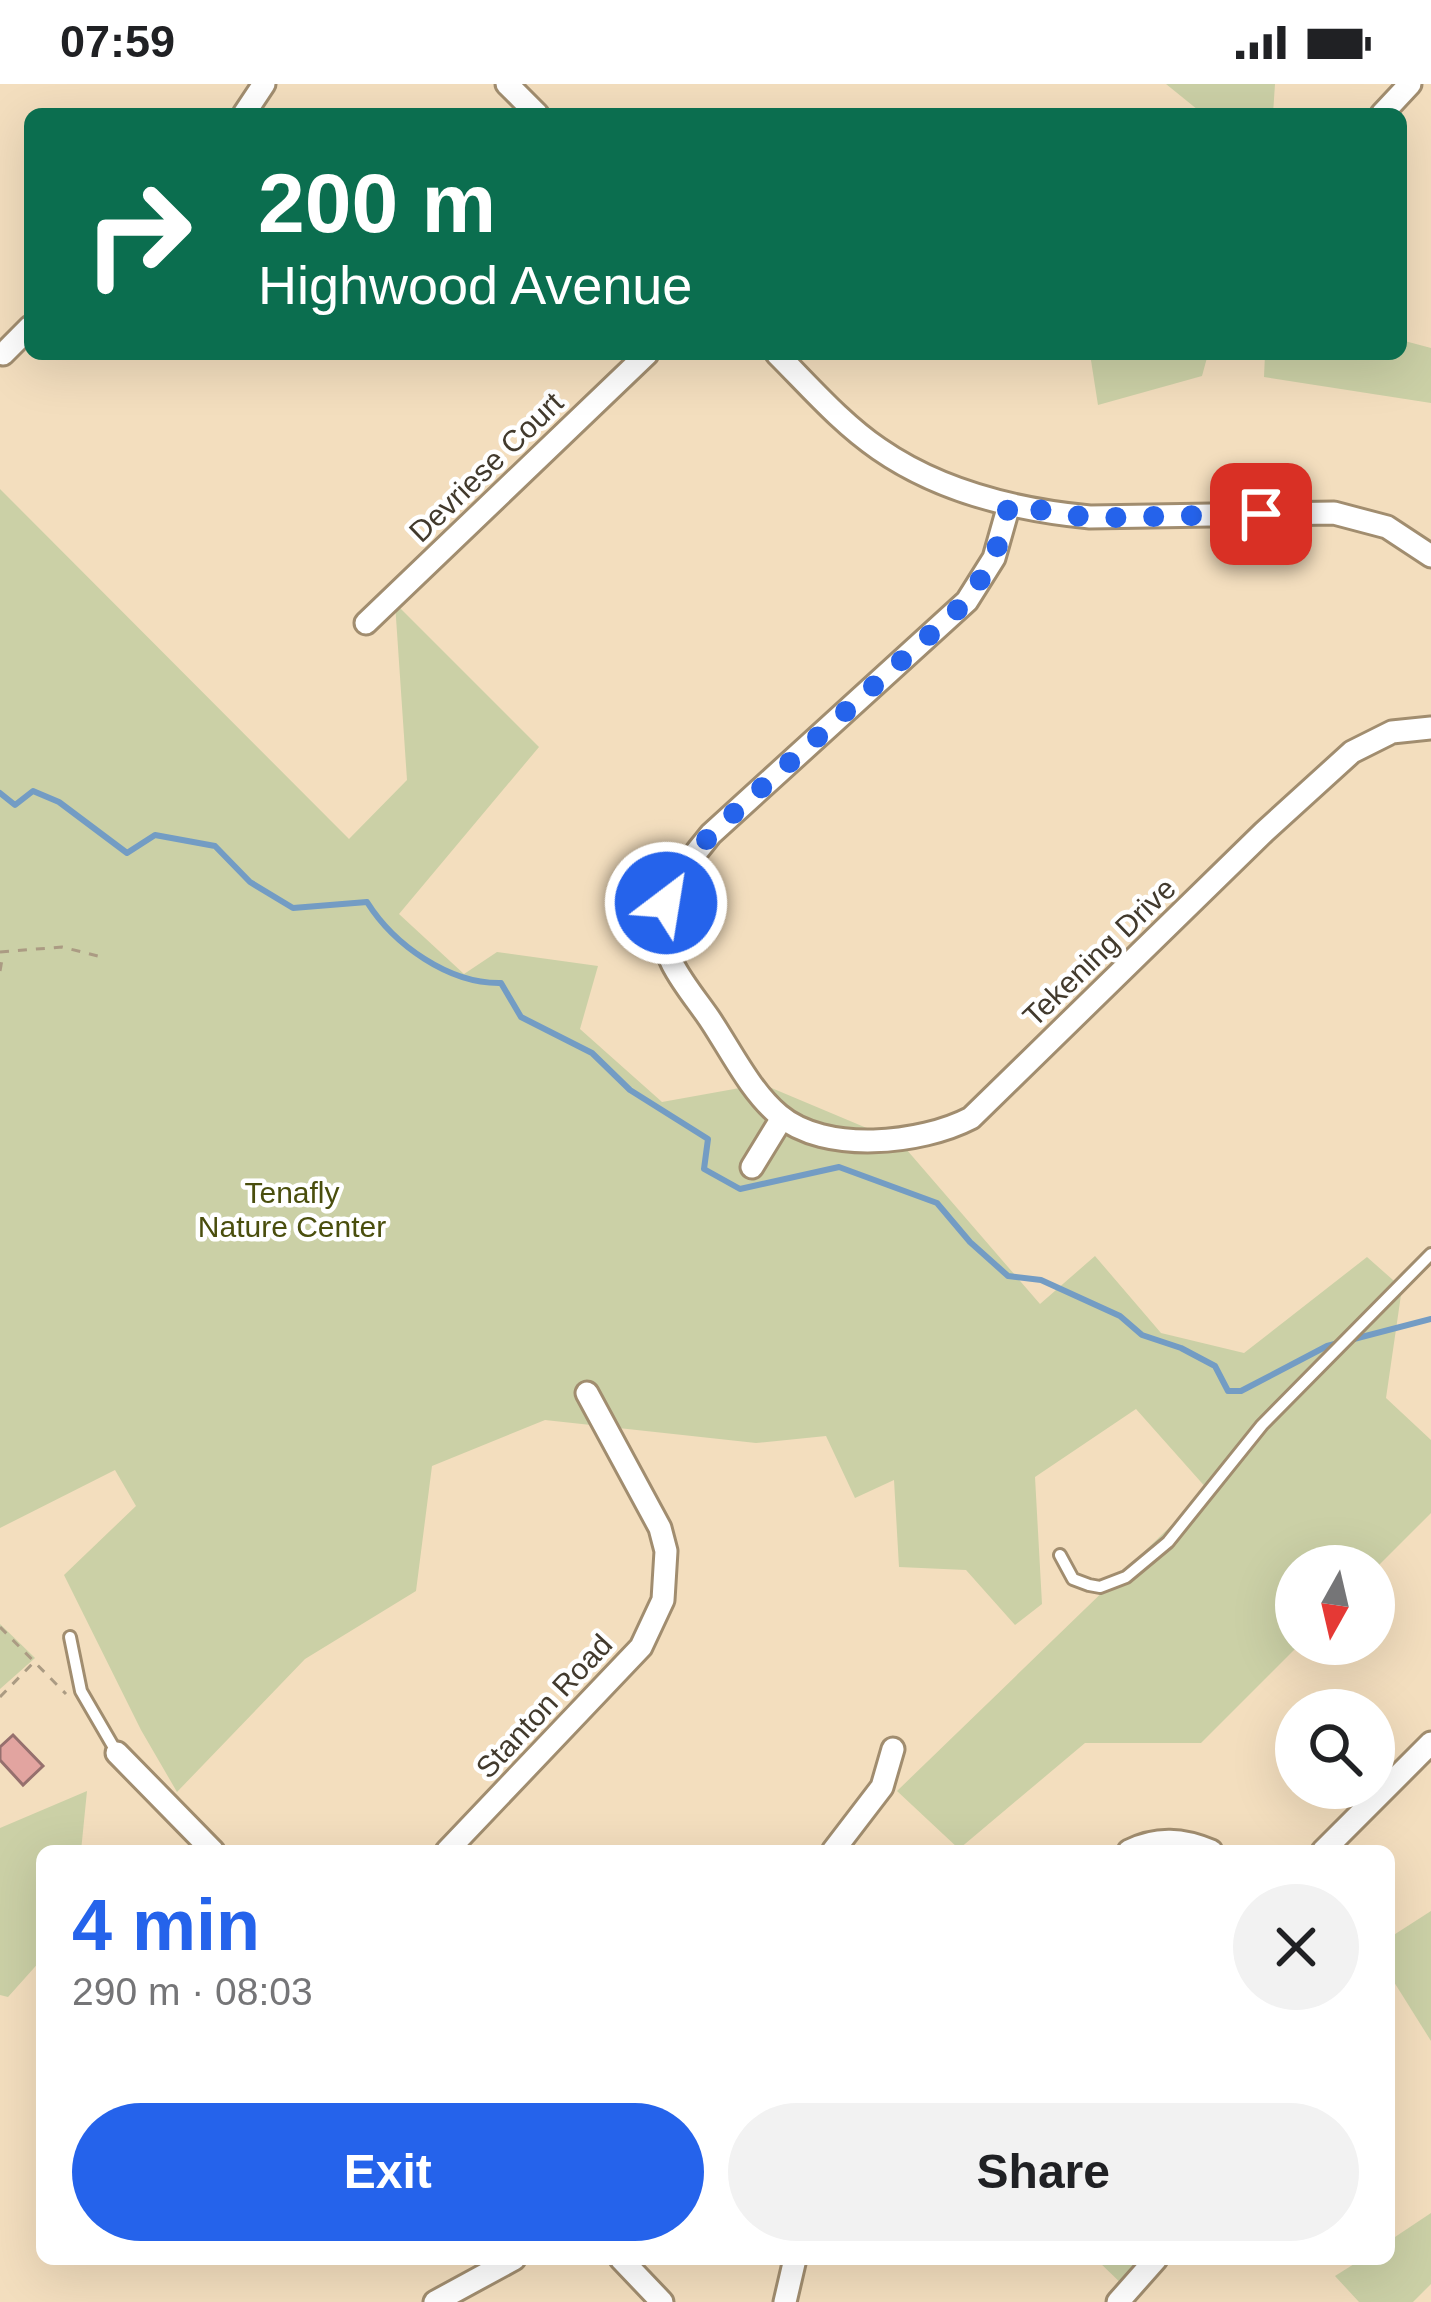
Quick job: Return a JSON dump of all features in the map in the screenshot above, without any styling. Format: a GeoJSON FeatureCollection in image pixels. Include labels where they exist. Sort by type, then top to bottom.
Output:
{"type":"FeatureCollection","features":[{"type":"Feature","properties":{"kind":"street"},"geometry":{"type":"LineString","coordinates":[[507,84],[531,108]]}},
{"type":"Feature","properties":{"kind":"street"},"geometry":{"type":"LineString","coordinates":[[1388,108],[1410,84]]}},
{"type":"Feature","properties":{"kind":"street","name":"Devriese Court"},"geometry":{"type":"LineString","coordinates":[[366,623],[641,360]]}},
{"type":"Feature","properties":{"kind":"street"},"geometry":{"type":"LineString","coordinates":[[783,360],[878,449],[938,481],[1009,505],[1090,518],[1334,513],[1387,527],[1431,556]]}},
{"type":"Feature","properties":{"kind":"street"},"geometry":{"type":"LineString","coordinates":[[752,1167],[782,1118],[768,1105],[668,956],[663,939],[666,903],[711,834],[967,601],[994,558],[1009,505]]}},
{"type":"Feature","properties":{"kind":"street","name":"Tekening Drive"},"geometry":{"type":"LineString","coordinates":[[782,1118],[821,1136],[897,1141],[948,1130],[971,1118],[1352,752],[1392,732],[1431,728]]}},
{"type":"Feature","properties":{"kind":"street","name":"Stanton Road"},"geometry":{"type":"LineString","coordinates":[[453,1845],[641,1647],[663,1600],[666,1551],[660,1528],[586,1394]]}},
{"type":"Feature","properties":{"kind":"street"},"geometry":{"type":"LineString","coordinates":[[1329,1845],[1431,1743]]}},
{"type":"Feature","properties":{"kind":"street"},"geometry":{"type":"LineString","coordinates":[[838,1845],[882,1787],[893,1749]]}},
{"type":"Feature","properties":{"kind":"street"},"geometry":{"type":"LineString","coordinates":[[118,1753],[207,1845]]}},
{"type":"Feature","properties":{"kind":"street"},"geometry":{"type":"LineString","coordinates":[[1145,1845],[1175,1840],[1191,1845]]}},
{"type":"Feature","properties":{"kind":"street"},"geometry":{"type":"LineString","coordinates":[[435,2302],[503,2265]]}},
{"type":"Feature","properties":{"kind":"street"},"geometry":{"type":"LineString","coordinates":[[627,2265],[662,2302]]}},
{"type":"Feature","properties":{"kind":"street"},"geometry":{"type":"LineString","coordinates":[[785,2302],[794,2265]]}},
{"type":"Feature","properties":{"kind":"street"},"geometry":{"type":"LineString","coordinates":[[1118,2302],[1151,2265]]}},
{"type":"Feature","properties":{"kind":"lane"},"geometry":{"type":"LineString","coordinates":[[1060,1556],[1073,1579],[1089,1586],[1126,1577],[1168,1542],[1262,1426],[1431,1255]]}},
{"type":"Feature","properties":{"kind":"lane"},"geometry":{"type":"LineString","coordinates":[[70,1637],[81,1691],[118,1753]]}},
{"type":"Feature","properties":{"kind":"path"},"geometry":{"type":"LineString","coordinates":[[0,971],[1,952],[62,947],[98,956]]}},
{"type":"Feature","properties":{"kind":"path"},"geometry":{"type":"LineString","coordinates":[[0,1627],[77,1706]]}},
{"type":"Feature","properties":{"kind":"path"},"geometry":{"type":"LineString","coordinates":[[0,1697],[35,1661]]}},
{"type":"Feature","properties":{"kind":"green space"},"geometry":{"type":"Polygon","coordinates":[[[1166,84],[1275,84],[1273,108],[1196,108],[1166,84]]]}},
{"type":"Feature","properties":{"kind":"green space"},"geometry":{"type":"Polygon","coordinates":[[[1407,342],[1431,348],[1431,403],[1264,377],[1265,360],[1407,360],[1407,342]]]}},
{"type":"Feature","properties":{"kind":"green space"},"geometry":{"type":"Polygon","coordinates":[[[1091,360],[1206,360],[1202,376],[1098,405],[1091,360]]]}},
{"type":"Feature","properties":{"kind":"green space","name":"Tenafly Nature Center"},"geometry":{"type":"Polygon","coordinates":[[[0,489],[349,839],[407,780],[395,603],[539,747],[399,914],[464,974],[497,952],[598,966],[580,1029],[662,1102],[762,1084],[900,1142],[1040,1304],[1095,1256],[1161,1333],[1244,1353],[1367,1257],[1402,1288],[1386,1398],[1431,1440],[1431,1513],[1395,1549],[1395,1545],[1275,1545],[1275,1665],[1279,1665],[1201,1743],[1085,1743],[964,1845],[955,1845],[897,1791],[1208,1490],[1136,1409],[1035,1477],[1042,1604],[1015,1625],[966,1570],[899,1567],[894,1480],[855,1498],[826,1436],[756,1443],[545,1420],[432,1466],[416,1591],[305,1659],[177,1792],[64,1575],[136,1506],[115,1470],[0,1528],[0,489]]]}},
{"type":"Feature","properties":{"kind":"green space"},"geometry":{"type":"Polygon","coordinates":[[[0,1624],[35,1658],[0,1689],[0,1624]]]}},
{"type":"Feature","properties":{"kind":"green space"},"geometry":{"type":"Polygon","coordinates":[[[87,1791],[82,1845],[36,1845],[36,1966],[8,1997],[0,1995],[0,1828],[87,1791]]]}},
{"type":"Feature","properties":{"kind":"green space"},"geometry":{"type":"Polygon","coordinates":[[[1431,1911],[1431,2041],[1395,1984],[1395,1934],[1431,1911]]]}},
{"type":"Feature","properties":{"kind":"green space"},"geometry":{"type":"Polygon","coordinates":[[[1431,2213],[1431,2284],[1413,2302],[1359,2302],[1335,2276],[1352,2265],[1395,2265],[1395,2237],[1431,2213]]]}},
{"type":"Feature","properties":{"kind":"green space"},"geometry":{"type":"Polygon","coordinates":[[[1102,2265],[1168,2265],[1128,2290],[1102,2265]]]}},
{"type":"Feature","properties":{"kind":"building"},"geometry":{"type":"Polygon","coordinates":[[[13,1735],[43,1766],[23,1785],[0,1760],[0,1747],[13,1735]]]}},
{"type":"Feature","properties":{"kind":"waterway"},"geometry":{"type":"LineString","coordinates":[[0,793],[15,805],[33,791],[59,802],[127,853],[155,835],[215,846],[250,882],[293,908],[367,902],[392,933],[425,959],[462,977],[501,983],[521,1017],[592,1053],[630,1090],[708,1139],[704,1169],[740,1189],[839,1167],[937,1203],[1008,1276],[1041,1280],[1120,1316],[1142,1335],[1215,1366],[1228,1391],[1241,1391],[1327,1346],[1431,1319]]}},
{"type":"Feature","properties":{"kind":"route"},"geometry":{"type":"LineString","coordinates":[[666,903],[711,834],[967,601],[994,558],[1009,505],[1090,518],[1261,514]]}}]}
